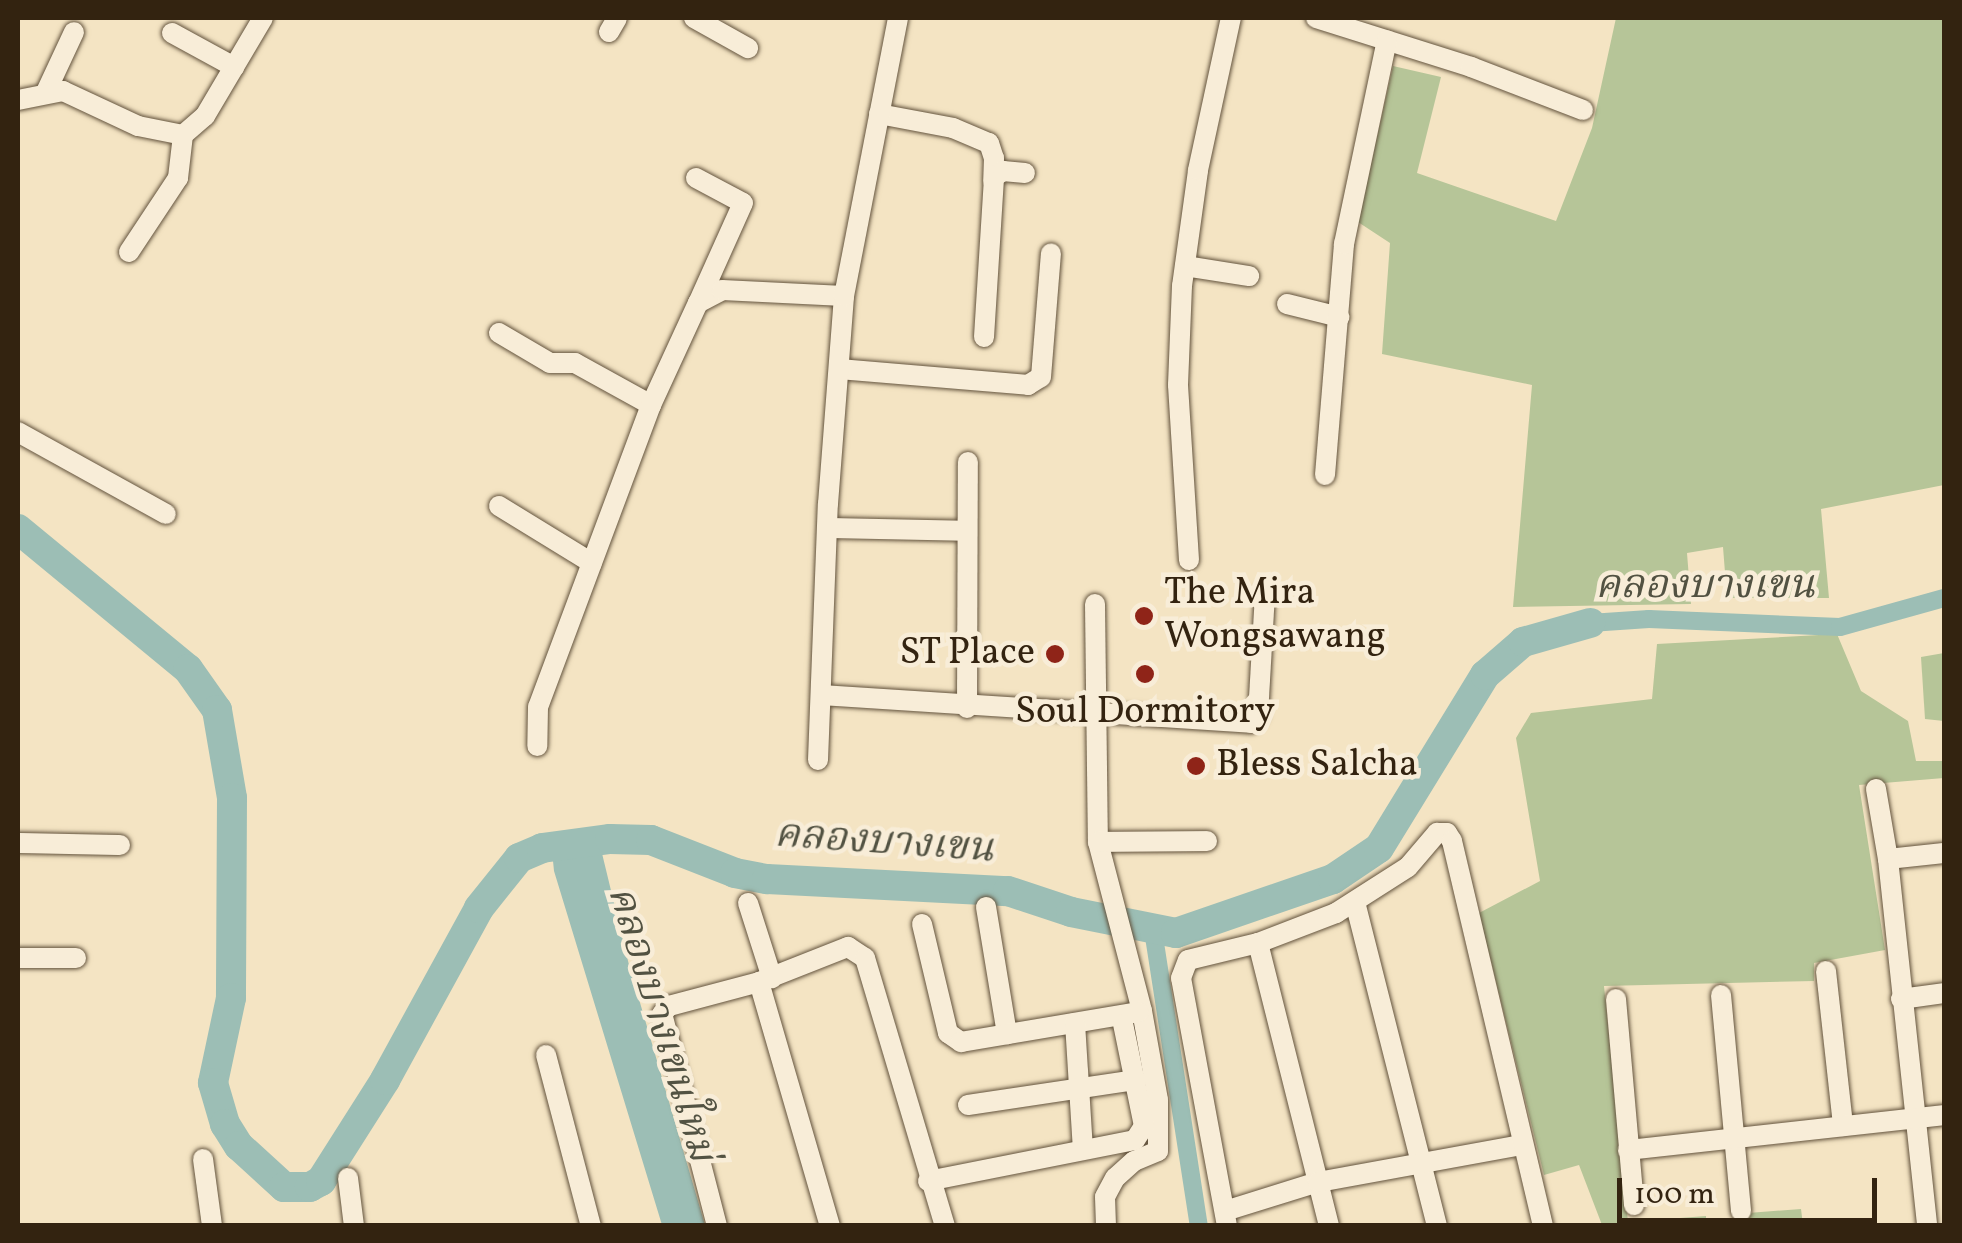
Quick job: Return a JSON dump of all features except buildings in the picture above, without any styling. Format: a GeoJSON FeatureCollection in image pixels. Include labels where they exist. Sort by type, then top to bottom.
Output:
{"type":"FeatureCollection","features":[{"type":"Feature","properties":{"kind":"street"},"geometry":{"type":"LineString","coordinates":[[130,252],[178,178],[183,135],[199,123],[263,18]]}},
{"type":"Feature","properties":{"kind":"street"},"geometry":{"type":"LineString","coordinates":[[694,18],[748,48]]}},
{"type":"Feature","properties":{"kind":"street"},"geometry":{"type":"LineString","coordinates":[[818,760],[844,296],[898,18]]}},
{"type":"Feature","properties":{"kind":"street"},"geometry":{"type":"LineString","coordinates":[[1189,560],[1178,384],[1185,266],[1198,170],[1231,18]]}},
{"type":"Feature","properties":{"kind":"street"},"geometry":{"type":"LineString","coordinates":[[1316,18],[1584,110]]}},
{"type":"Feature","properties":{"kind":"street"},"geometry":{"type":"LineString","coordinates":[[46,92],[74,32]]}},
{"type":"Feature","properties":{"kind":"street"},"geometry":{"type":"LineString","coordinates":[[172,33],[234,67]]}},
{"type":"Feature","properties":{"kind":"street"},"geometry":{"type":"LineString","coordinates":[[1326,475],[1344,244],[1387,40]]}},
{"type":"Feature","properties":{"kind":"street"},"geometry":{"type":"LineString","coordinates":[[18,100],[63,92],[138,126],[183,135]]}},
{"type":"Feature","properties":{"kind":"street"},"geometry":{"type":"LineString","coordinates":[[879,114],[954,128],[989,144],[994,158],[994,181],[984,337]]}},
{"type":"Feature","properties":{"kind":"street"},"geometry":{"type":"LineString","coordinates":[[994,181],[1003,171],[1025,173]]}},
{"type":"Feature","properties":{"kind":"street"},"geometry":{"type":"LineString","coordinates":[[537,746],[538,708],[651,405],[743,203],[696,178]]}},
{"type":"Feature","properties":{"kind":"street"},"geometry":{"type":"LineString","coordinates":[[838,369],[1028,384],[1040,377],[1052,252]]}},
{"type":"Feature","properties":{"kind":"street"},"geometry":{"type":"LineString","coordinates":[[1185,266],[1248,276]]}},
{"type":"Feature","properties":{"kind":"street"},"geometry":{"type":"LineString","coordinates":[[698,302],[722,290],[844,296]]}},
{"type":"Feature","properties":{"kind":"street"},"geometry":{"type":"LineString","coordinates":[[1287,304],[1339,318]]}},
{"type":"Feature","properties":{"kind":"street"},"geometry":{"type":"LineString","coordinates":[[499,333],[550,363],[576,363],[651,405]]}},
{"type":"Feature","properties":{"kind":"street"},"geometry":{"type":"LineString","coordinates":[[18,432],[166,514]]}},
{"type":"Feature","properties":{"kind":"street"},"geometry":{"type":"LineString","coordinates":[[967,708],[968,462]]}},
{"type":"Feature","properties":{"kind":"street"},"geometry":{"type":"LineString","coordinates":[[499,506],[592,563]]}},
{"type":"Feature","properties":{"kind":"street"},"geometry":{"type":"LineString","coordinates":[[828,528],[966,532]]}},
{"type":"Feature","properties":{"kind":"street"},"geometry":{"type":"LineString","coordinates":[[821,695],[967,708],[1256,720],[1264,592]]}},
{"type":"Feature","properties":{"kind":"street"},"geometry":{"type":"LineString","coordinates":[[1096,604],[1098,842],[1142,1011],[1158,1100],[1158,1148],[1115,1178],[1105,1197],[1106,1226]]}},
{"type":"Feature","properties":{"kind":"street"},"geometry":{"type":"LineString","coordinates":[[1876,789],[1888,859],[1927,1226]]}},
{"type":"Feature","properties":{"kind":"street"},"geometry":{"type":"LineString","coordinates":[[1522,1145],[1318,1182],[1226,1218],[1181,978],[1188,960],[1258,943],[1355,902],[1408,867],[1437,833],[1447,833],[1544,1226]]}},
{"type":"Feature","properties":{"kind":"street"},"geometry":{"type":"LineString","coordinates":[[1098,842],[1207,842]]}},
{"type":"Feature","properties":{"kind":"street"},"geometry":{"type":"LineString","coordinates":[[18,843],[120,845]]}},
{"type":"Feature","properties":{"kind":"street"},"geometry":{"type":"LineString","coordinates":[[1888,859],[1944,853]]}},
{"type":"Feature","properties":{"kind":"street"},"geometry":{"type":"LineString","coordinates":[[1355,902],[1437,1226]]}},
{"type":"Feature","properties":{"kind":"street"},"geometry":{"type":"LineString","coordinates":[[748,903],[830,1226]]}},
{"type":"Feature","properties":{"kind":"street"},"geometry":{"type":"LineString","coordinates":[[986,907],[1007,1034]]}},
{"type":"Feature","properties":{"kind":"street"},"geometry":{"type":"LineString","coordinates":[[922,924],[948,1033],[961,1042],[1142,1011]]}},
{"type":"Feature","properties":{"kind":"street"},"geometry":{"type":"LineString","coordinates":[[1258,943],[1329,1226]]}},
{"type":"Feature","properties":{"kind":"street"},"geometry":{"type":"LineString","coordinates":[[717,1226],[662,1014],[668,1006],[765,980],[848,947],[865,958],[928,1181],[946,1226]]}},
{"type":"Feature","properties":{"kind":"street"},"geometry":{"type":"LineString","coordinates":[[18,958],[76,958]]}},
{"type":"Feature","properties":{"kind":"street"},"geometry":{"type":"LineString","coordinates":[[1826,971],[1843,1126]]}},
{"type":"Feature","properties":{"kind":"street"},"geometry":{"type":"LineString","coordinates":[[1900,999],[1944,993]]}},
{"type":"Feature","properties":{"kind":"street"},"geometry":{"type":"LineString","coordinates":[[1721,995],[1741,1211]]}},
{"type":"Feature","properties":{"kind":"street"},"geometry":{"type":"LineString","coordinates":[[1616,999],[1634,1205]]}},
{"type":"Feature","properties":{"kind":"street"},"geometry":{"type":"LineString","coordinates":[[1074,1022],[1083,1149]]}},
{"type":"Feature","properties":{"kind":"street"},"geometry":{"type":"LineString","coordinates":[[928,1181],[1138,1136],[1144,1126],[1123,1024]]}},
{"type":"Feature","properties":{"kind":"street"},"geometry":{"type":"LineString","coordinates":[[546,1055],[591,1226]]}},
{"type":"Feature","properties":{"kind":"street"},"geometry":{"type":"LineString","coordinates":[[968,1106],[1136,1080]]}},
{"type":"Feature","properties":{"kind":"street"},"geometry":{"type":"LineString","coordinates":[[1628,1150],[1944,1115]]}},
{"type":"Feature","properties":{"kind":"street"},"geometry":{"type":"LineString","coordinates":[[203,1158],[212,1226]]}},
{"type":"Feature","properties":{"kind":"street"},"geometry":{"type":"LineString","coordinates":[[348,1178],[354,1226]]}},
{"type":"Feature","properties":{"kind":"green space"},"geometry":{"type":"Polygon","coordinates":[[[1616,18],[1944,18],[1944,485],[1821,509],[1829,598],[1727,598],[1723,547],[1687,553],[1691,604],[1513,607],[1532,385],[1382,354],[1390,243],[1358,222],[1393,66],[1441,77],[1417,173],[1556,221],[1592,128],[1616,18]]]}},
{"type":"Feature","properties":{"kind":"green space"},"geometry":{"type":"Polygon","coordinates":[[[1837,634],[1861,691],[1908,721],[1916,761],[1944,761],[1944,778],[1859,785],[1885,950],[1814,963],[1814,981],[1604,986],[1628,1222],[1706,1216],[1706,1225],[1602,1225],[1579,1165],[1544,1175],[1479,913],[1540,881],[1516,738],[1531,713],[1652,699],[1657,644],[1837,634]]]}},
{"type":"Feature","properties":{"kind":"green space"},"geometry":{"type":"Polygon","coordinates":[[[1944,653],[1944,721],[1925,719],[1921,657],[1944,653]]]}},
{"type":"Feature","properties":{"kind":"green space"},"geometry":{"type":"Polygon","coordinates":[[[1801,1209],[1803,1225],[1749,1225],[1748,1213],[1801,1209]]]}},
{"type":"Feature","properties":{"kind":"water","name":"คลองบางเขนใหม่"},"geometry":{"type":"Polygon","coordinates":[[[600,845],[629,965],[705,1225],[662,1225],[554,871],[552,851],[600,845]]]}},
{"type":"Feature","properties":{"kind":"waterway","name":"คลองบางเขน"},"geometry":{"type":"LineString","coordinates":[[18,529],[188,669],[217,710],[232,798],[231,998],[213,1083],[225,1124],[239,1146],[284,1187],[310,1187],[321,1181],[385,1080],[479,908],[519,858],[542,848],[610,839],[651,840],[735,873],[767,879],[1008,891],[1071,912],[1176,933],[1333,879],[1379,848],[1485,675],[1523,642],[1590,623]]}},
{"type":"Feature","properties":{"kind":"waterway","name":"คลองบางเขน"},"geometry":{"type":"LineString","coordinates":[[1590,623],[1649,619],[1840,627],[1944,598]]}},
{"type":"Feature","properties":{"kind":"waterway"},"geometry":{"type":"LineString","coordinates":[[1153,930],[1199,1226]]}},
{"type":"Feature","properties":{"kind":"place","name":"The Mira Wongsawang"},"geometry":{"type":"Point","coordinates":[1144,616]}},
{"type":"Feature","properties":{"kind":"place","name":"ST Place"},"geometry":{"type":"Point","coordinates":[1055,654]}},
{"type":"Feature","properties":{"kind":"place","name":"Soul Dormitory"},"geometry":{"type":"Point","coordinates":[1145,674]}},
{"type":"Feature","properties":{"kind":"place","name":"Bless Salcha"},"geometry":{"type":"Point","coordinates":[1196,766]}}]}
